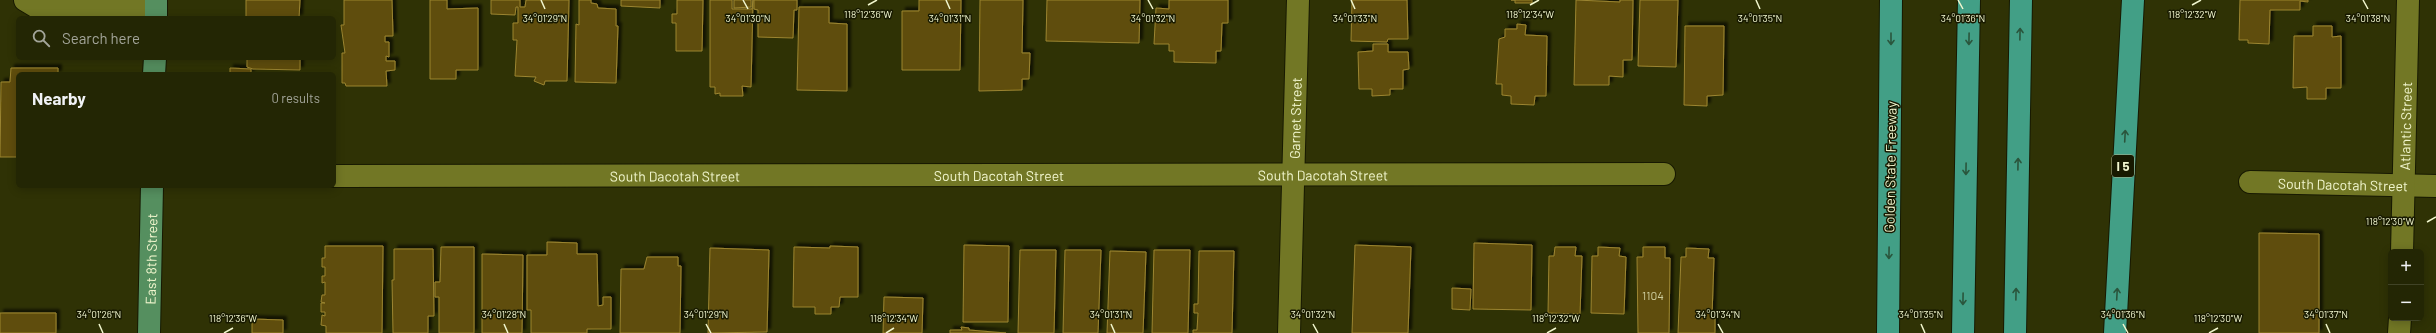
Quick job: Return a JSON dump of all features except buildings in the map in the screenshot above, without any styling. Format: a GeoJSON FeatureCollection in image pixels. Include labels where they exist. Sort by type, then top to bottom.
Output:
{"type":"FeatureCollection","features":[{"type":"Feature","properties":{"kind":"highway","name":"Golden State Freeway"},"geometry":{"type":"LineString","coordinates":[[1888,333],[1891,0]]}},
{"type":"Feature","properties":{"kind":"highway"},"geometry":{"type":"LineString","coordinates":[[1963,333],[1969,0]]}},
{"type":"Feature","properties":{"kind":"highway"},"geometry":{"type":"LineString","coordinates":[[2015,333],[2021,0]]}},
{"type":"Feature","properties":{"kind":"highway","name":"I 5"},"geometry":{"type":"LineString","coordinates":[[2115,333],[2133,0]]}},
{"type":"Feature","properties":{"kind":"main road"},"geometry":{"type":"LineString","coordinates":[[154,72],[155,60]]}},
{"type":"Feature","properties":{"kind":"main road","name":"East 8th Street"},"geometry":{"type":"LineString","coordinates":[[149,333],[152,188]]}},
{"type":"Feature","properties":{"kind":"street"},"geometry":{"type":"LineString","coordinates":[[25,0],[40,9],[156,9]]}},
{"type":"Feature","properties":{"kind":"street","name":"Garnet Street"},"geometry":{"type":"LineString","coordinates":[[1289,333],[1292,176],[1298,0]]}},
{"type":"Feature","properties":{"kind":"street","name":"Atlantic Street"},"geometry":{"type":"LineString","coordinates":[[2402,249],[2408,0]]}},
{"type":"Feature","properties":{"kind":"street","name":"South Dacotah Street"},"geometry":{"type":"LineString","coordinates":[[336,176],[1292,176],[1664,174]]}},
{"type":"Feature","properties":{"kind":"street","name":"South Dacotah Street"},"geometry":{"type":"LineString","coordinates":[[2250,182],[2436,186]]}},
{"type":"Feature","properties":{"kind":"street"},"geometry":{"type":"LineString","coordinates":[[2399,333],[2400,321]]}}]}
